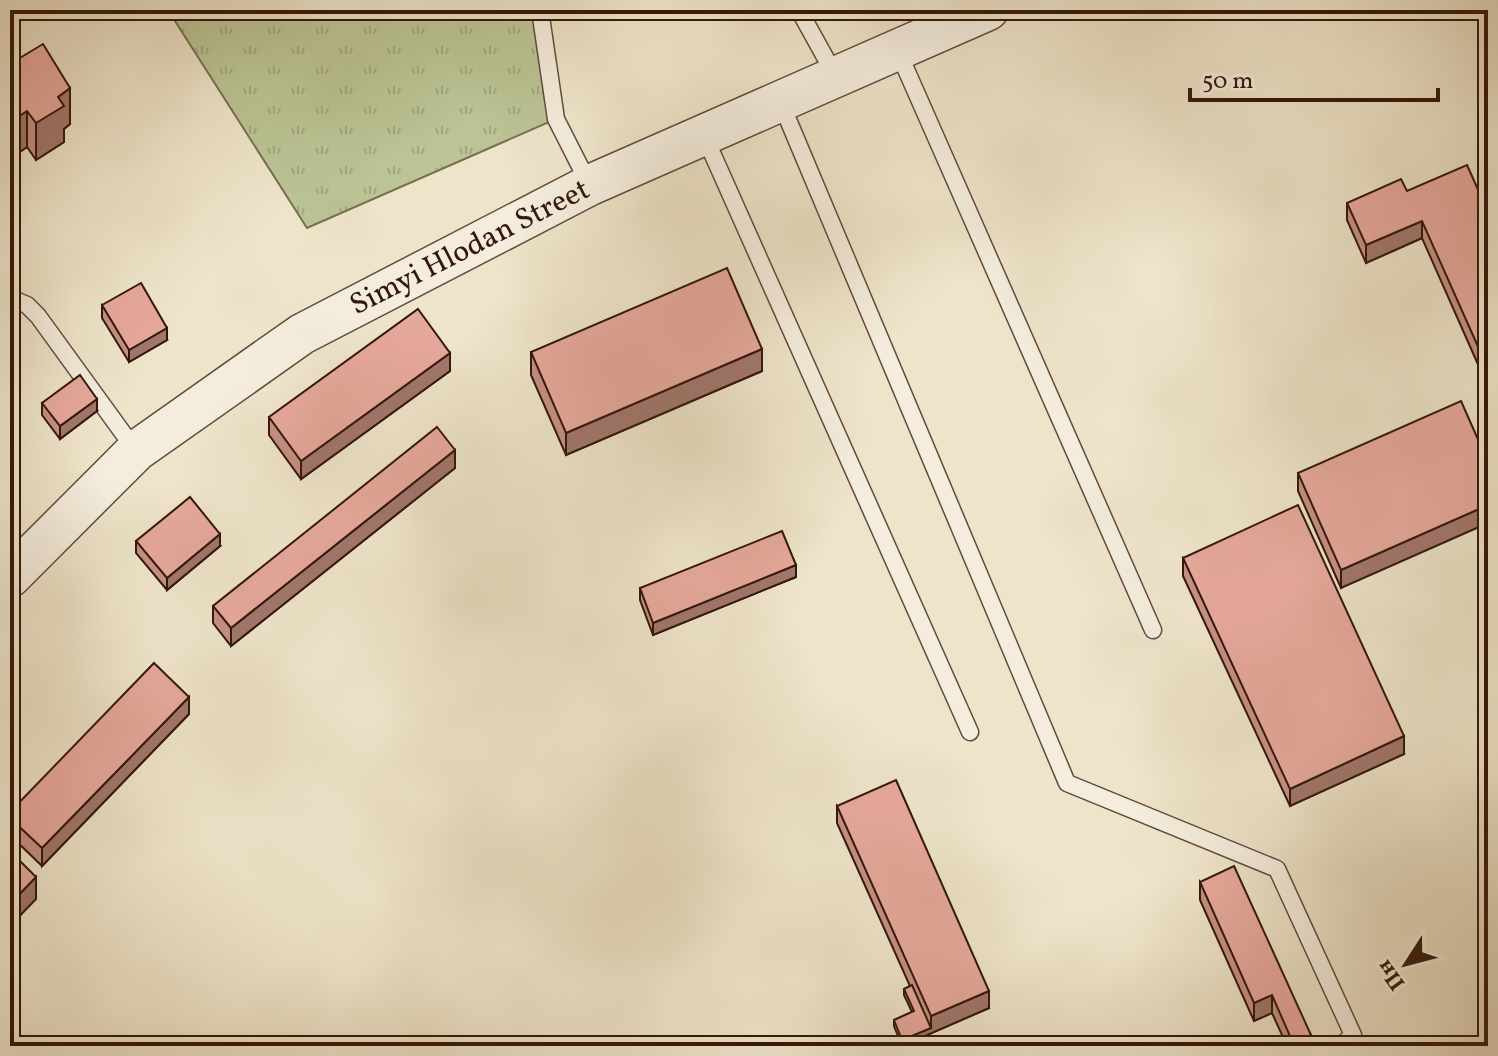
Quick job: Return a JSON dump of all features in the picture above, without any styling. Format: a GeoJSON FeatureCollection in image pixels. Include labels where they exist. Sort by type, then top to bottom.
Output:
{"type":"FeatureCollection","features":[{"type":"Feature","properties":{"kind":"street","name":"Simyi Hlodan Street"},"geometry":{"type":"LineString","coordinates":[[10,577],[136,451],[302,334],[590,185],[988,10]]}},
{"type":"Feature","properties":{"kind":"lane"},"geometry":{"type":"LineString","coordinates":[[540,10],[556,119],[590,185]]}},
{"type":"Feature","properties":{"kind":"lane"},"geometry":{"type":"LineString","coordinates":[[799,10],[836,77]]}},
{"type":"Feature","properties":{"kind":"lane"},"geometry":{"type":"LineString","coordinates":[[897,49],[1153,630]]}},
{"type":"Feature","properties":{"kind":"lane"},"geometry":{"type":"LineString","coordinates":[[780,101],[1067,783],[1277,869],[1353,1035],[1341,1046]]}},
{"type":"Feature","properties":{"kind":"lane"},"geometry":{"type":"LineString","coordinates":[[704,135],[970,732]]}},
{"type":"Feature","properties":{"kind":"lane"},"geometry":{"type":"LineString","coordinates":[[10,298],[27,305],[38,316],[136,451]]}},
{"type":"Feature","properties":{"kind":"green space"},"geometry":{"type":"Polygon","coordinates":[[[168,10],[540,10],[556,119],[307,228],[168,10]]]}},
{"type":"Feature","properties":{"kind":"building"},"geometry":{"type":"Polygon","coordinates":[[[43,44],[70,88],[58,97],[64,106],[36,123],[27,111],[10,122],[10,64],[43,44]]]}},
{"type":"Feature","properties":{"kind":"building"},"geometry":{"type":"Polygon","coordinates":[[[1467,165],[1488,212],[1488,369],[1422,221],[1366,245],[1347,203],[1401,179],[1407,191],[1467,165]]]}},
{"type":"Feature","properties":{"kind":"building"},"geometry":{"type":"Polygon","coordinates":[[[727,268],[762,349],[566,433],[531,352],[727,268]]]}},
{"type":"Feature","properties":{"kind":"building"},"geometry":{"type":"Polygon","coordinates":[[[141,283],[167,328],[129,350],[102,305],[141,283]]]}},
{"type":"Feature","properties":{"kind":"building"},"geometry":{"type":"Polygon","coordinates":[[[418,309],[450,353],[301,461],[269,417],[418,309]]]}},
{"type":"Feature","properties":{"kind":"building"},"geometry":{"type":"Polygon","coordinates":[[[80,375],[97,399],[60,426],[42,403],[80,375]]]}},
{"type":"Feature","properties":{"kind":"building"},"geometry":{"type":"Polygon","coordinates":[[[1461,401],[1488,462],[1488,505],[1341,570],[1298,473],[1461,401]]]}},
{"type":"Feature","properties":{"kind":"building"},"geometry":{"type":"Polygon","coordinates":[[[437,427],[455,450],[231,628],[213,606],[437,427]]]}},
{"type":"Feature","properties":{"kind":"building"},"geometry":{"type":"Polygon","coordinates":[[[190,497],[220,534],[167,578],[136,541],[190,497]]]}},
{"type":"Feature","properties":{"kind":"building"},"geometry":{"type":"Polygon","coordinates":[[[1298,505],[1404,736],[1290,789],[1183,558],[1298,505]]]}},
{"type":"Feature","properties":{"kind":"building"},"geometry":{"type":"Polygon","coordinates":[[[782,531],[796,565],[653,623],[640,588],[782,531]]]}},
{"type":"Feature","properties":{"kind":"building"},"geometry":{"type":"Polygon","coordinates":[[[154,663],[189,697],[42,848],[10,818],[10,812],[154,663]]]}},
{"type":"Feature","properties":{"kind":"building"},"geometry":{"type":"Polygon","coordinates":[[[896,780],[989,991],[931,1016],[837,806],[896,780]]]}},
{"type":"Feature","properties":{"kind":"building"},"geometry":{"type":"Polygon","coordinates":[[[10,851],[36,877],[10,904],[10,851]]]}},
{"type":"Feature","properties":{"kind":"building"},"geometry":{"type":"Polygon","coordinates":[[[1234,866],[1311,1035],[1293,1043],[1272,995],[1254,1003],[1200,882],[1234,866]]]}},
{"type":"Feature","properties":{"kind":"building"},"geometry":{"type":"Polygon","coordinates":[[[912,985],[931,1028],[902,1040],[894,1020],[914,1011],[904,989],[912,985]]]}}]}
